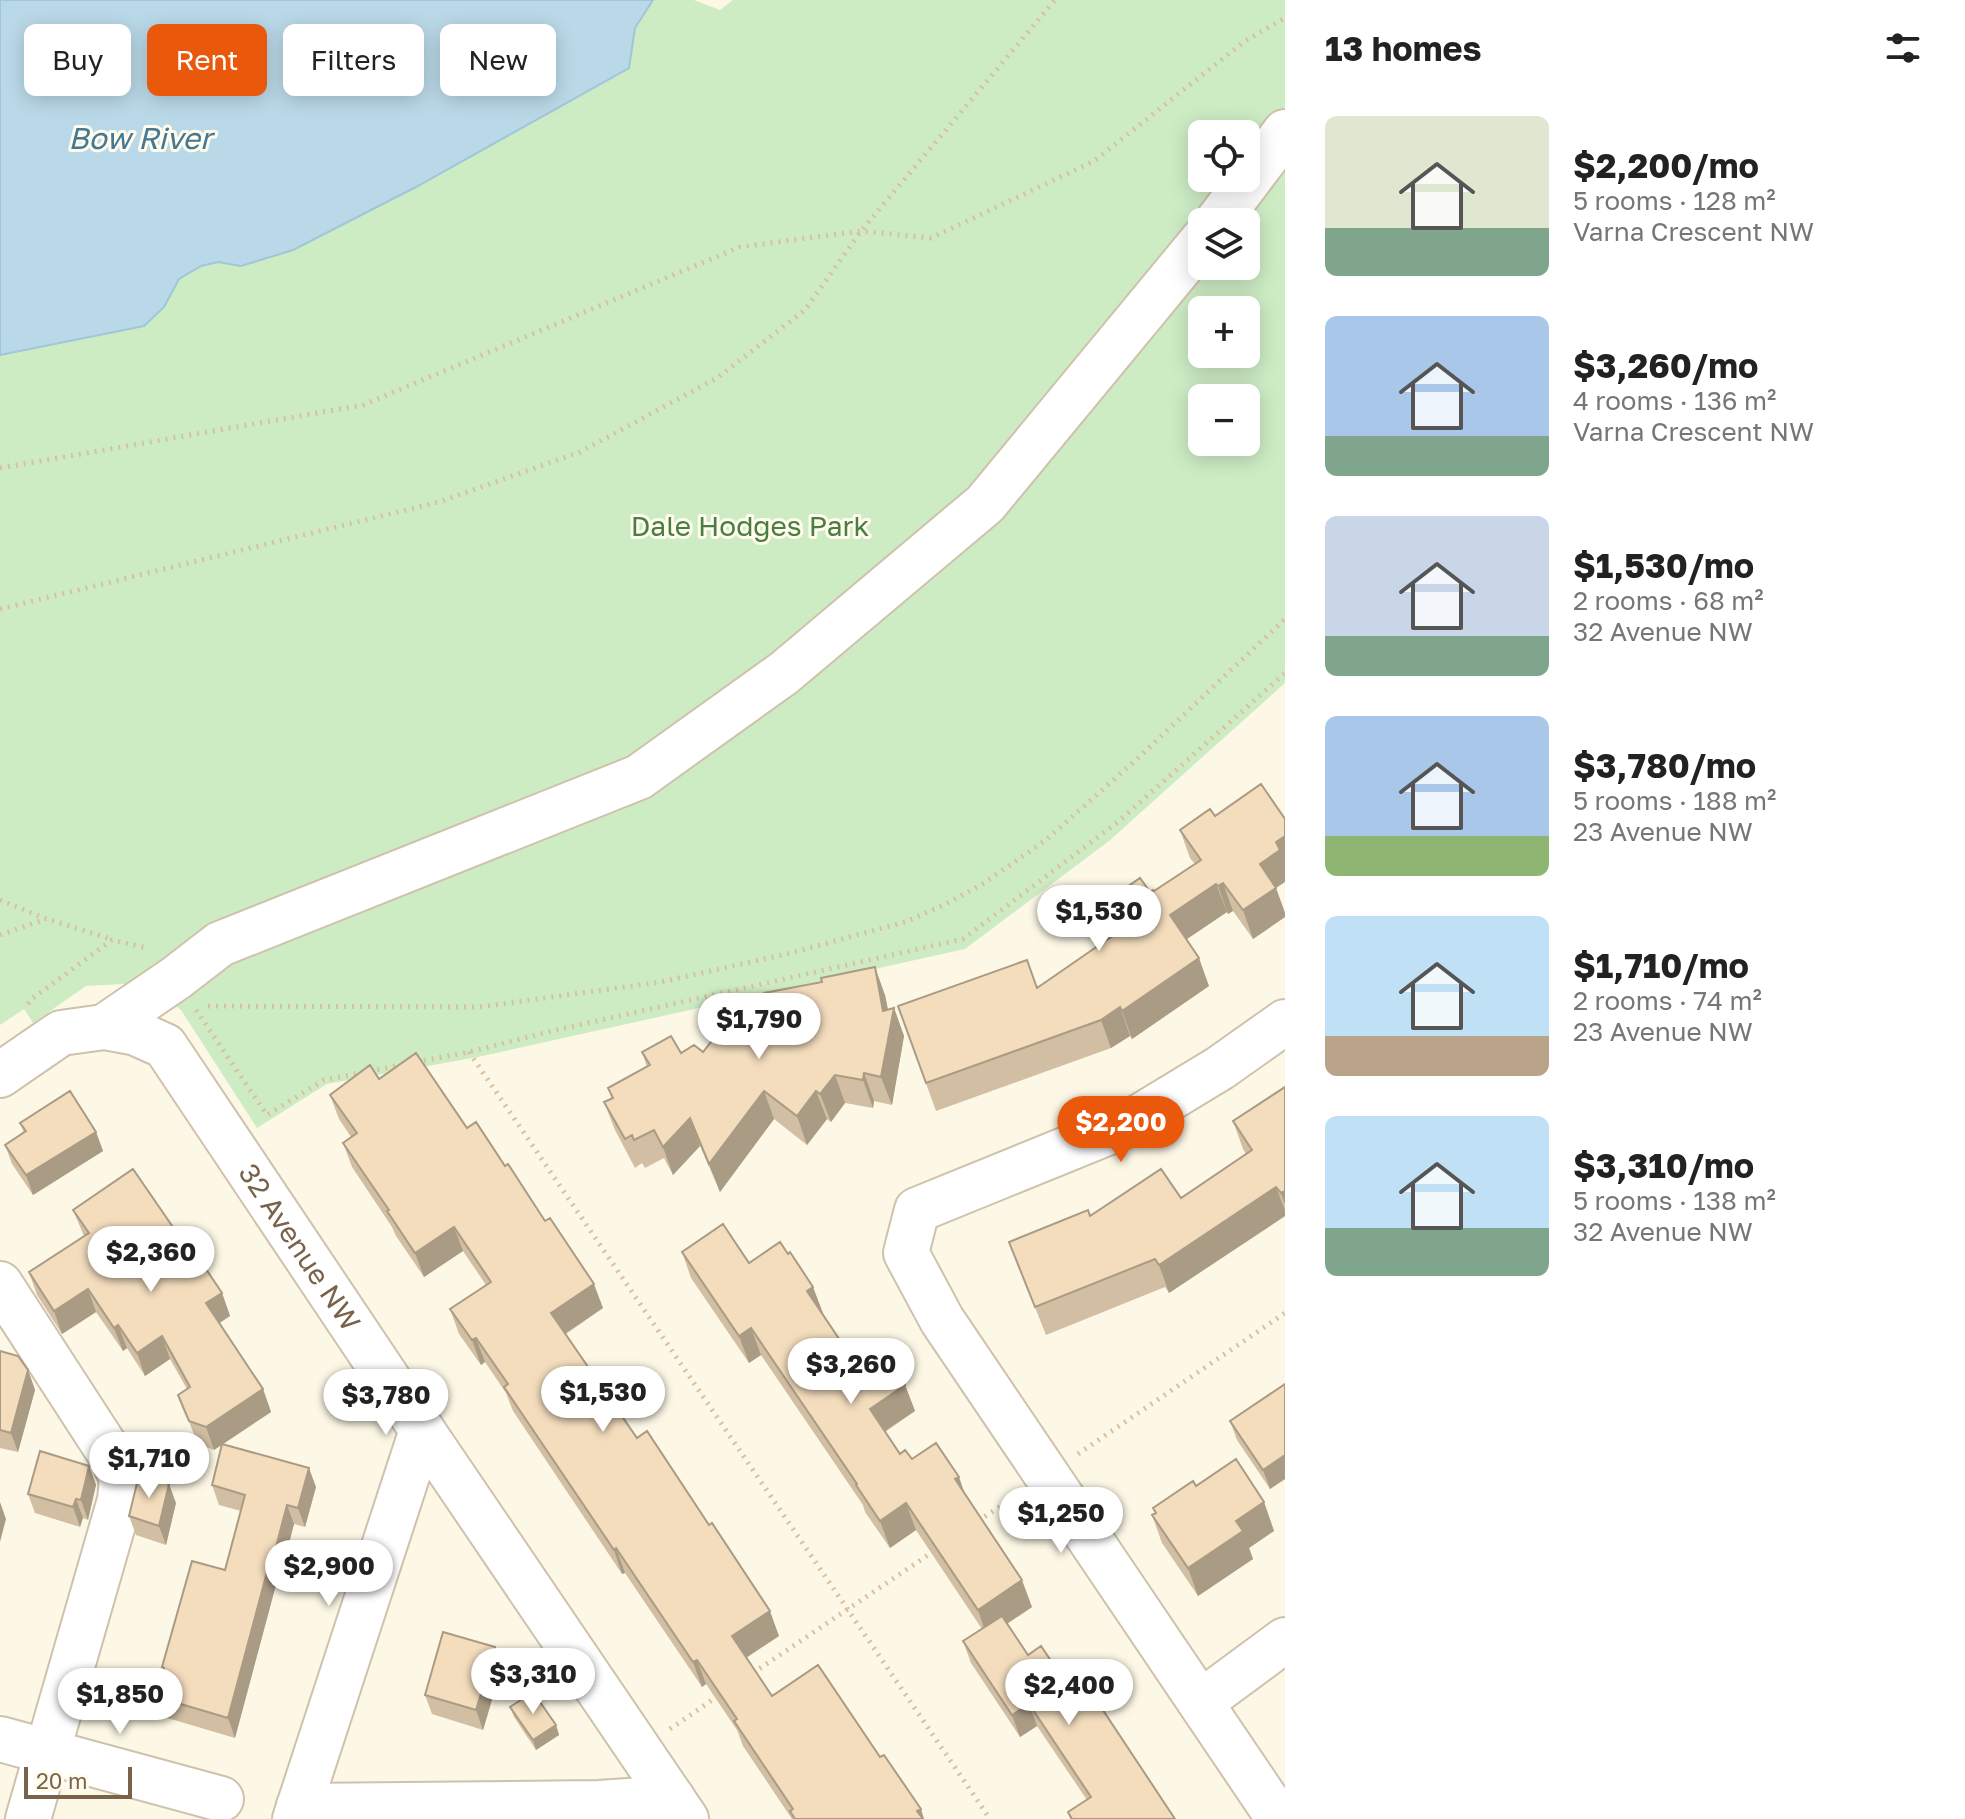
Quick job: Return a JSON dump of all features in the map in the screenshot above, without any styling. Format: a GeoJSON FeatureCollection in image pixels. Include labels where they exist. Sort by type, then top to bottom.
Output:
{"type":"FeatureCollection","features":[{"type":"Feature","properties":{"kind":"street"},"geometry":{"type":"LineString","coordinates":[[1228,208],[1285,132]]}},
{"type":"Feature","properties":{"kind":"street"},"geometry":{"type":"LineString","coordinates":[[0,1075],[61,1033],[104,1027],[185,993],[220,944],[639,777],[651,769],[784,673],[985,504],[1188,258]]}},
{"type":"Feature","properties":{"kind":"street"},"geometry":{"type":"LineString","coordinates":[[1279,1819],[942,1320],[906,1253],[917,1210],[1126,1125],[1220,1068],[1285,1022]]}},
{"type":"Feature","properties":{"kind":"street","name":"32 Avenue NW"},"geometry":{"type":"LineString","coordinates":[[104,1027],[136,1033],[165,1046],[679,1809]]}},
{"type":"Feature","properties":{"kind":"street"},"geometry":{"type":"LineString","coordinates":[[0,1284],[114,1460],[122,1479],[120,1500],[28,1819]]}},
{"type":"Feature","properties":{"kind":"street"},"geometry":{"type":"LineString","coordinates":[[422,1430],[297,1812],[679,1809]]}},
{"type":"Feature","properties":{"kind":"street"},"geometry":{"type":"LineString","coordinates":[[1201,1702],[1285,1640]]}},
{"type":"Feature","properties":{"kind":"street"},"geometry":{"type":"LineString","coordinates":[[0,1739],[221,1799]]}},
{"type":"Feature","properties":{"kind":"path"},"geometry":{"type":"LineString","coordinates":[[0,609],[439,502],[580,452],[717,378],[805,310],[861,231],[1055,0]]}},
{"type":"Feature","properties":{"kind":"path"},"geometry":{"type":"LineString","coordinates":[[0,468],[363,405],[740,247],[861,231],[931,238],[1094,161],[1245,41],[1285,18]]}},
{"type":"Feature","properties":{"kind":"path"},"geometry":{"type":"LineString","coordinates":[[185,993],[227,1005],[479,1007],[661,982],[791,953],[905,922],[984,883],[1046,840],[1285,619]]}},
{"type":"Feature","properties":{"kind":"path"},"geometry":{"type":"LineString","coordinates":[[0,900],[47,919],[147,948],[163,961],[267,1115],[324,1080],[469,1052],[963,939],[1118,822],[1285,673]]}},
{"type":"Feature","properties":{"kind":"path"},"geometry":{"type":"LineString","coordinates":[[0,935],[47,919]]}},
{"type":"Feature","properties":{"kind":"path"},"geometry":{"type":"LineString","coordinates":[[24,1009],[33,998],[112,940]]}},
{"type":"Feature","properties":{"kind":"path"},"geometry":{"type":"LineString","coordinates":[[469,1052],[990,1819]]}},
{"type":"Feature","properties":{"kind":"path"},"geometry":{"type":"LineString","coordinates":[[973,1525],[1285,1313]]}},
{"type":"Feature","properties":{"kind":"path"},"geometry":{"type":"LineString","coordinates":[[744,1678],[948,1541]]}},
{"type":"Feature","properties":{"kind":"path"},"geometry":{"type":"LineString","coordinates":[[639,1750],[718,1696]]}},
{"type":"Feature","properties":{"kind":"green space","name":"Dale Hodges Park"},"geometry":{"type":"Polygon","coordinates":[[[653,0],[694,0],[720,10],[733,0],[1285,0],[1285,683],[1109,841],[965,949],[478,1057],[327,1084],[257,1128],[181,1010],[143,983],[86,986],[33,1023],[24,1009],[0,1025],[0,355],[144,327],[164,307],[179,279],[201,266],[218,262],[241,266],[629,68],[635,28],[653,0]]]}},
{"type":"Feature","properties":{"kind":"water","name":"Bow River"},"geometry":{"type":"Polygon","coordinates":[[[0,0],[653,0],[635,28],[629,68],[416,187],[293,250],[241,266],[218,262],[201,266],[179,279],[164,307],[144,326],[0,355],[0,0]]]}},
{"type":"Feature","properties":{"kind":"building"},"geometry":{"type":"Polygon","coordinates":[[[1261,784],[1285,819],[1285,836],[1276,842],[1280,850],[1260,864],[1276,888],[1243,910],[1223,883],[1216,884],[1170,915],[1199,958],[1122,1011],[1120,1007],[1101,1020],[926,1083],[898,1006],[1027,960],[1037,988],[1118,932],[1100,906],[1140,878],[1150,892],[1154,891],[1201,860],[1180,830],[1210,809],[1215,816],[1261,784]]]}},
{"type":"Feature","properties":{"kind":"building"},"geometry":{"type":"Polygon","coordinates":[[[875,967],[883,1011],[894,1008],[881,1077],[864,1073],[863,1080],[835,1075],[820,1094],[816,1091],[797,1116],[764,1091],[709,1164],[690,1118],[663,1147],[654,1130],[634,1140],[632,1135],[625,1139],[604,1102],[613,1098],[608,1088],[650,1065],[642,1052],[671,1036],[681,1053],[694,1045],[703,1052],[725,1024],[734,1031],[764,993],[822,982],[821,978],[875,967]]]}},
{"type":"Feature","properties":{"kind":"building"},"geometry":{"type":"Polygon","coordinates":[[[416,1053],[467,1128],[476,1122],[545,1221],[550,1218],[594,1284],[551,1313],[637,1438],[647,1431],[770,1611],[732,1636],[772,1696],[818,1665],[880,1757],[884,1755],[921,1809],[917,1811],[923,1819],[795,1819],[790,1811],[793,1809],[734,1721],[737,1719],[697,1660],[693,1662],[616,1548],[614,1550],[504,1387],[508,1384],[476,1338],[472,1340],[450,1309],[491,1282],[454,1227],[415,1253],[343,1143],[357,1133],[330,1095],[370,1065],[379,1079],[416,1053]]]}},
{"type":"Feature","properties":{"kind":"building"},"geometry":{"type":"Polygon","coordinates":[[[1285,1087],[1285,1191],[1281,1193],[1276,1187],[1159,1265],[1155,1259],[1035,1307],[1009,1242],[1088,1210],[1090,1216],[1161,1169],[1181,1198],[1252,1150],[1233,1121],[1285,1087]]]}},
{"type":"Feature","properties":{"kind":"building"},"geometry":{"type":"Polygon","coordinates":[[[70,1091],[96,1132],[26,1175],[5,1145],[26,1131],[20,1123],[70,1091]]]}},
{"type":"Feature","properties":{"kind":"building"},"geometry":{"type":"Polygon","coordinates":[[[133,1169],[222,1293],[206,1303],[263,1389],[206,1427],[189,1421],[178,1395],[190,1387],[162,1336],[137,1353],[118,1325],[114,1328],[88,1289],[54,1311],[29,1272],[89,1233],[73,1210],[133,1169]]]}},
{"type":"Feature","properties":{"kind":"building"},"geometry":{"type":"Polygon","coordinates":[[[723,1224],[749,1263],[780,1242],[788,1254],[790,1252],[813,1287],[807,1291],[856,1364],[880,1347],[905,1385],[870,1409],[900,1454],[905,1450],[912,1459],[936,1443],[959,1477],[955,1479],[1022,1580],[978,1610],[906,1503],[880,1521],[751,1328],[739,1336],[682,1252],[723,1224]]]}},
{"type":"Feature","properties":{"kind":"building"},"geometry":{"type":"Polygon","coordinates":[[[0,1351],[18,1356],[28,1370],[11,1433],[0,1430],[0,1351]]]}},
{"type":"Feature","properties":{"kind":"building"},"geometry":{"type":"Polygon","coordinates":[[[1285,1384],[1285,1455],[1263,1470],[1230,1421],[1285,1384]]]}},
{"type":"Feature","properties":{"kind":"building"},"geometry":{"type":"Polygon","coordinates":[[[222,1444],[309,1468],[298,1508],[287,1505],[228,1718],[157,1697],[162,1667],[192,1561],[225,1570],[245,1495],[212,1485],[222,1444]]]}},
{"type":"Feature","properties":{"kind":"building"},"geometry":{"type":"Polygon","coordinates":[[[40,1451],[89,1466],[81,1500],[76,1499],[73,1507],[28,1494],[40,1451]]]}},
{"type":"Feature","properties":{"kind":"building"},"geometry":{"type":"Polygon","coordinates":[[[1236,1459],[1264,1502],[1236,1521],[1243,1531],[1188,1568],[1152,1515],[1156,1513],[1153,1508],[1193,1481],[1196,1486],[1236,1459]]]}},
{"type":"Feature","properties":{"kind":"building"},"geometry":{"type":"Polygon","coordinates":[[[139,1475],[169,1484],[159,1526],[129,1516],[139,1475]]]}},
{"type":"Feature","properties":{"kind":"building"},"geometry":{"type":"Polygon","coordinates":[[[1002,1616],[1028,1655],[1041,1646],[1072,1692],[1085,1683],[1175,1819],[1072,1819],[1068,1812],[1091,1797],[1029,1704],[1012,1715],[963,1641],[1002,1616]]]}},
{"type":"Feature","properties":{"kind":"building"},"geometry":{"type":"Polygon","coordinates":[[[443,1632],[495,1647],[476,1710],[425,1695],[443,1632]]]}},
{"type":"Feature","properties":{"kind":"building"},"geometry":{"type":"Polygon","coordinates":[[[533,1692],[556,1725],[533,1740],[510,1707],[533,1692]]]}}]}
